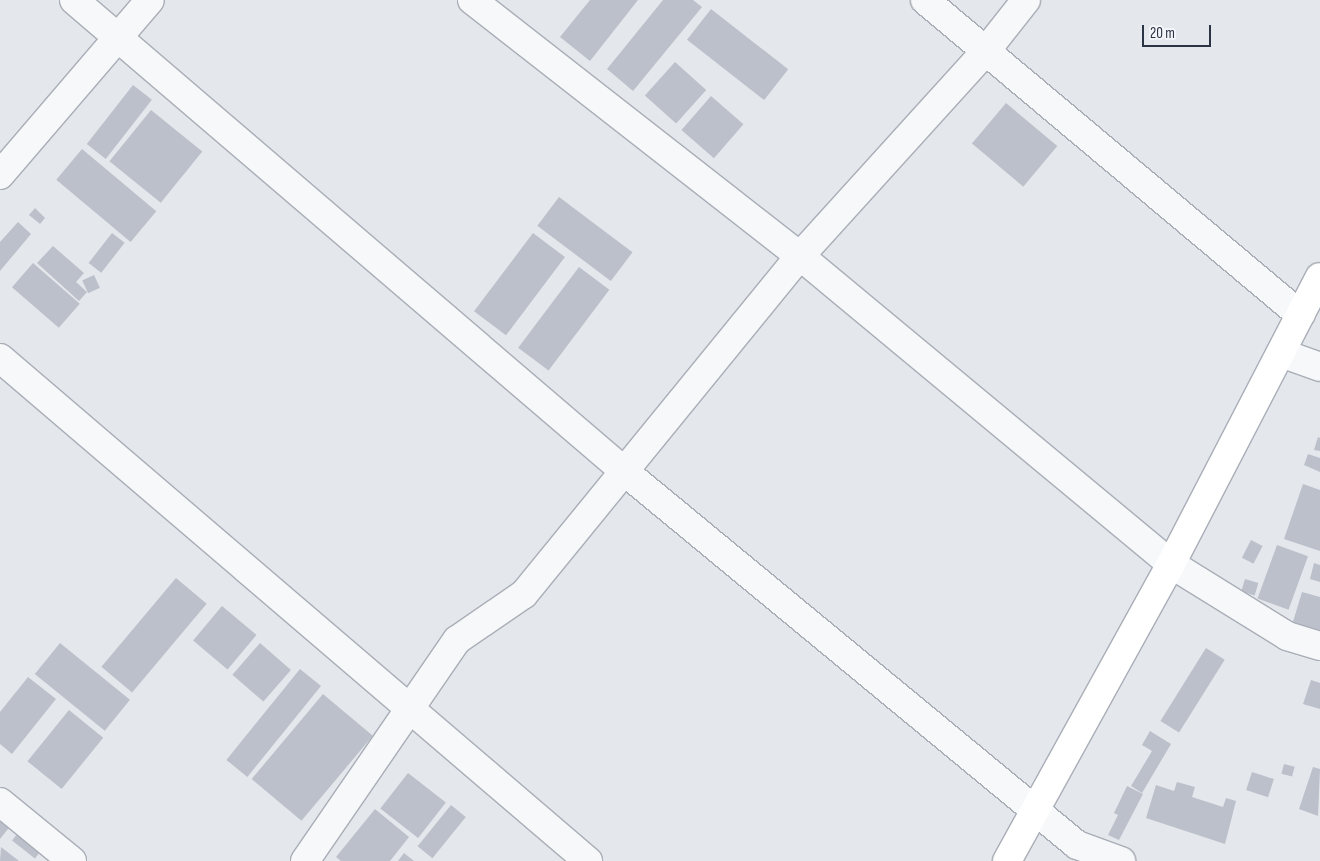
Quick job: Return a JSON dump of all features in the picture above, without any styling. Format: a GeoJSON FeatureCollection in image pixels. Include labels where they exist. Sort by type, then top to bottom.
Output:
{"type":"FeatureCollection","features":[{"type":"Feature","properties":{"kind":"main road"},"geometry":{"type":"LineString","coordinates":[[1007,861],[1171,564],[1320,277]]}},
{"type":"Feature","properties":{"kind":"street"},"geometry":{"type":"LineString","coordinates":[[74,0],[119,36],[624,471],[1034,810],[1072,853],[1121,861]]}},
{"type":"Feature","properties":{"kind":"street"},"geometry":{"type":"LineString","coordinates":[[0,175],[150,0]]}},
{"type":"Feature","properties":{"kind":"street"},"geometry":{"type":"LineString","coordinates":[[472,0],[800,256],[1171,564],[1287,636],[1320,646]]}},
{"type":"Feature","properties":{"kind":"street"},"geometry":{"type":"LineString","coordinates":[[925,0],[984,52],[1300,315]]}},
{"type":"Feature","properties":{"kind":"street"},"geometry":{"type":"LineString","coordinates":[[305,861],[457,640],[524,594],[800,256],[984,52],[1026,0]]}},
{"type":"Feature","properties":{"kind":"street"},"geometry":{"type":"LineString","coordinates":[[1282,353],[1320,367]]}},
{"type":"Feature","properties":{"kind":"street"},"geometry":{"type":"LineString","coordinates":[[0,358],[588,861]]}},
{"type":"Feature","properties":{"kind":"street"},"geometry":{"type":"LineString","coordinates":[[0,802],[72,861]]}},
{"type":"Feature","properties":{"kind":"building"},"geometry":{"type":"Polygon","coordinates":[[[590,0],[638,0],[590,61],[560,37],[590,0]]]}},
{"type":"Feature","properties":{"kind":"building"},"geometry":{"type":"Polygon","coordinates":[[[663,0],[693,0],[702,7],[633,91],[607,69],[663,0]]]}},
{"type":"Feature","properties":{"kind":"building"},"geometry":{"type":"Polygon","coordinates":[[[711,9],[788,69],[764,100],[687,40],[711,9]]]}},
{"type":"Feature","properties":{"kind":"building"},"geometry":{"type":"Polygon","coordinates":[[[675,62],[706,90],[676,124],[645,95],[675,62]]]}},
{"type":"Feature","properties":{"kind":"building"},"geometry":{"type":"Polygon","coordinates":[[[133,85],[152,100],[106,159],[87,144],[133,85]]]}},
{"type":"Feature","properties":{"kind":"building"},"geometry":{"type":"Polygon","coordinates":[[[711,96],[743,124],[714,158],[681,130],[711,96]]]}},
{"type":"Feature","properties":{"kind":"building"},"geometry":{"type":"Polygon","coordinates":[[[1006,103],[1057,146],[1023,187],[972,144],[1006,103]]]}},
{"type":"Feature","properties":{"kind":"building"},"geometry":{"type":"Polygon","coordinates":[[[151,110],[202,152],[161,203],[109,161],[151,110]]]}},
{"type":"Feature","properties":{"kind":"building"},"geometry":{"type":"Polygon","coordinates":[[[82,149],[156,211],[131,242],[56,180],[82,149]]]}},
{"type":"Feature","properties":{"kind":"building"},"geometry":{"type":"Polygon","coordinates":[[[559,197],[632,252],[611,281],[537,226],[559,197]]]}},
{"type":"Feature","properties":{"kind":"building"},"geometry":{"type":"Polygon","coordinates":[[[35,208],[45,218],[40,224],[29,215],[35,208]]]}},
{"type":"Feature","properties":{"kind":"building"},"geometry":{"type":"Polygon","coordinates":[[[18,222],[31,234],[0,271],[0,242],[18,222]]]}},
{"type":"Feature","properties":{"kind":"building"},"geometry":{"type":"Polygon","coordinates":[[[112,233],[125,243],[101,273],[89,263],[112,233]]]}},
{"type":"Feature","properties":{"kind":"building"},"geometry":{"type":"Polygon","coordinates":[[[533,233],[565,257],[506,335],[474,311],[533,233]]]}},
{"type":"Feature","properties":{"kind":"building"},"geometry":{"type":"Polygon","coordinates":[[[53,246],[84,273],[76,282],[87,292],[79,301],[37,263],[53,246]]]}},
{"type":"Feature","properties":{"kind":"building"},"geometry":{"type":"Polygon","coordinates":[[[33,263],[80,304],[59,328],[12,287],[33,263]]]}},
{"type":"Feature","properties":{"kind":"building"},"geometry":{"type":"Polygon","coordinates":[[[579,267],[609,290],[549,371],[518,348],[579,267]]]}},
{"type":"Feature","properties":{"kind":"building"},"geometry":{"type":"Polygon","coordinates":[[[94,275],[100,288],[88,293],[82,280],[94,275]]]}},
{"type":"Feature","properties":{"kind":"building"},"geometry":{"type":"Polygon","coordinates":[[[1318,437],[1320,438],[1320,451],[1314,450],[1318,437]]]}},
{"type":"Feature","properties":{"kind":"building"},"geometry":{"type":"Polygon","coordinates":[[[1308,454],[1320,458],[1320,472],[1304,465],[1308,454]]]}},
{"type":"Feature","properties":{"kind":"building"},"geometry":{"type":"Polygon","coordinates":[[[1303,484],[1320,490],[1320,551],[1284,539],[1303,484]]]}},
{"type":"Feature","properties":{"kind":"building"},"geometry":{"type":"Polygon","coordinates":[[[1251,540],[1263,546],[1254,564],[1242,558],[1251,540]]]}},
{"type":"Feature","properties":{"kind":"building"},"geometry":{"type":"Polygon","coordinates":[[[1277,545],[1308,556],[1289,610],[1258,599],[1277,545]]]}},
{"type":"Feature","properties":{"kind":"building"},"geometry":{"type":"Polygon","coordinates":[[[1314,563],[1320,565],[1320,582],[1310,579],[1314,563]]]}},
{"type":"Feature","properties":{"kind":"building"},"geometry":{"type":"Polygon","coordinates":[[[176,578],[207,604],[132,693],[101,667],[176,578]]]}},
{"type":"Feature","properties":{"kind":"building"},"geometry":{"type":"Polygon","coordinates":[[[1245,579],[1258,583],[1255,596],[1241,591],[1245,579]]]}},
{"type":"Feature","properties":{"kind":"building"},"geometry":{"type":"Polygon","coordinates":[[[1302,592],[1320,597],[1320,634],[1292,625],[1302,592]]]}},
{"type":"Feature","properties":{"kind":"building"},"geometry":{"type":"Polygon","coordinates":[[[222,606],[256,635],[228,669],[193,640],[222,606]]]}},
{"type":"Feature","properties":{"kind":"building"},"geometry":{"type":"Polygon","coordinates":[[[60,643],[130,700],[105,731],[35,674],[60,643]]]}},
{"type":"Feature","properties":{"kind":"building"},"geometry":{"type":"Polygon","coordinates":[[[260,643],[291,670],[263,702],[232,675],[260,643]]]}},
{"type":"Feature","properties":{"kind":"building"},"geometry":{"type":"Polygon","coordinates":[[[1206,648],[1225,660],[1179,733],[1160,721],[1206,648]]]}},
{"type":"Feature","properties":{"kind":"building"},"geometry":{"type":"Polygon","coordinates":[[[300,669],[321,686],[247,777],[226,760],[300,669]]]}},
{"type":"Feature","properties":{"kind":"building"},"geometry":{"type":"Polygon","coordinates":[[[28,677],[56,699],[12,754],[0,744],[0,712],[28,677]]]}},
{"type":"Feature","properties":{"kind":"building"},"geometry":{"type":"Polygon","coordinates":[[[1311,680],[1320,683],[1320,709],[1303,704],[1311,680]]]}},
{"type":"Feature","properties":{"kind":"building"},"geometry":{"type":"Polygon","coordinates":[[[323,694],[373,736],[301,821],[252,779],[323,694]]]}},
{"type":"Feature","properties":{"kind":"building"},"geometry":{"type":"Polygon","coordinates":[[[69,710],[103,738],[62,789],[27,761],[69,710]]]}},
{"type":"Feature","properties":{"kind":"building"},"geometry":{"type":"Polygon","coordinates":[[[1150,731],[1171,744],[1142,793],[1131,786],[1152,751],[1142,745],[1150,731]]]}},
{"type":"Feature","properties":{"kind":"building"},"geometry":{"type":"Polygon","coordinates":[[[1284,764],[1295,767],[1292,777],[1281,774],[1284,764]]]}},
{"type":"Feature","properties":{"kind":"building"},"geometry":{"type":"Polygon","coordinates":[[[1313,767],[1320,769],[1318,816],[1299,809],[1313,767]]]}},
{"type":"Feature","properties":{"kind":"building"},"geometry":{"type":"Polygon","coordinates":[[[1252,772],[1274,779],[1268,797],[1246,790],[1252,772]]]}},
{"type":"Feature","properties":{"kind":"building"},"geometry":{"type":"Polygon","coordinates":[[[408,773],[446,803],[418,838],[380,808],[408,773]]]}},
{"type":"Feature","properties":{"kind":"building"},"geometry":{"type":"Polygon","coordinates":[[[1177,782],[1195,787],[1192,797],[1223,807],[1226,798],[1236,801],[1225,844],[1146,818],[1156,785],[1174,791],[1177,782]]]}},
{"type":"Feature","properties":{"kind":"building"},"geometry":{"type":"Polygon","coordinates":[[[1127,786],[1143,794],[1119,840],[1108,835],[1118,815],[1114,813],[1127,786]]]}},
{"type":"Feature","properties":{"kind":"building"},"geometry":{"type":"Polygon","coordinates":[[[0,800],[19,815],[0,839],[0,800]]]}},
{"type":"Feature","properties":{"kind":"building"},"geometry":{"type":"Polygon","coordinates":[[[451,805],[466,817],[432,858],[418,846],[451,805]]]}},
{"type":"Feature","properties":{"kind":"building"},"geometry":{"type":"Polygon","coordinates":[[[375,809],[409,837],[390,861],[341,861],[336,857],[375,809]]]}},
{"type":"Feature","properties":{"kind":"building"},"geometry":{"type":"Polygon","coordinates":[[[25,824],[48,842],[35,858],[12,841],[25,824]]]}},
{"type":"Feature","properties":{"kind":"building"},"geometry":{"type":"Polygon","coordinates":[[[1,847],[19,861],[0,861],[1,847]]]}},
{"type":"Feature","properties":{"kind":"building"},"geometry":{"type":"Polygon","coordinates":[[[404,853],[414,861],[398,861],[404,853]]]}}]}
